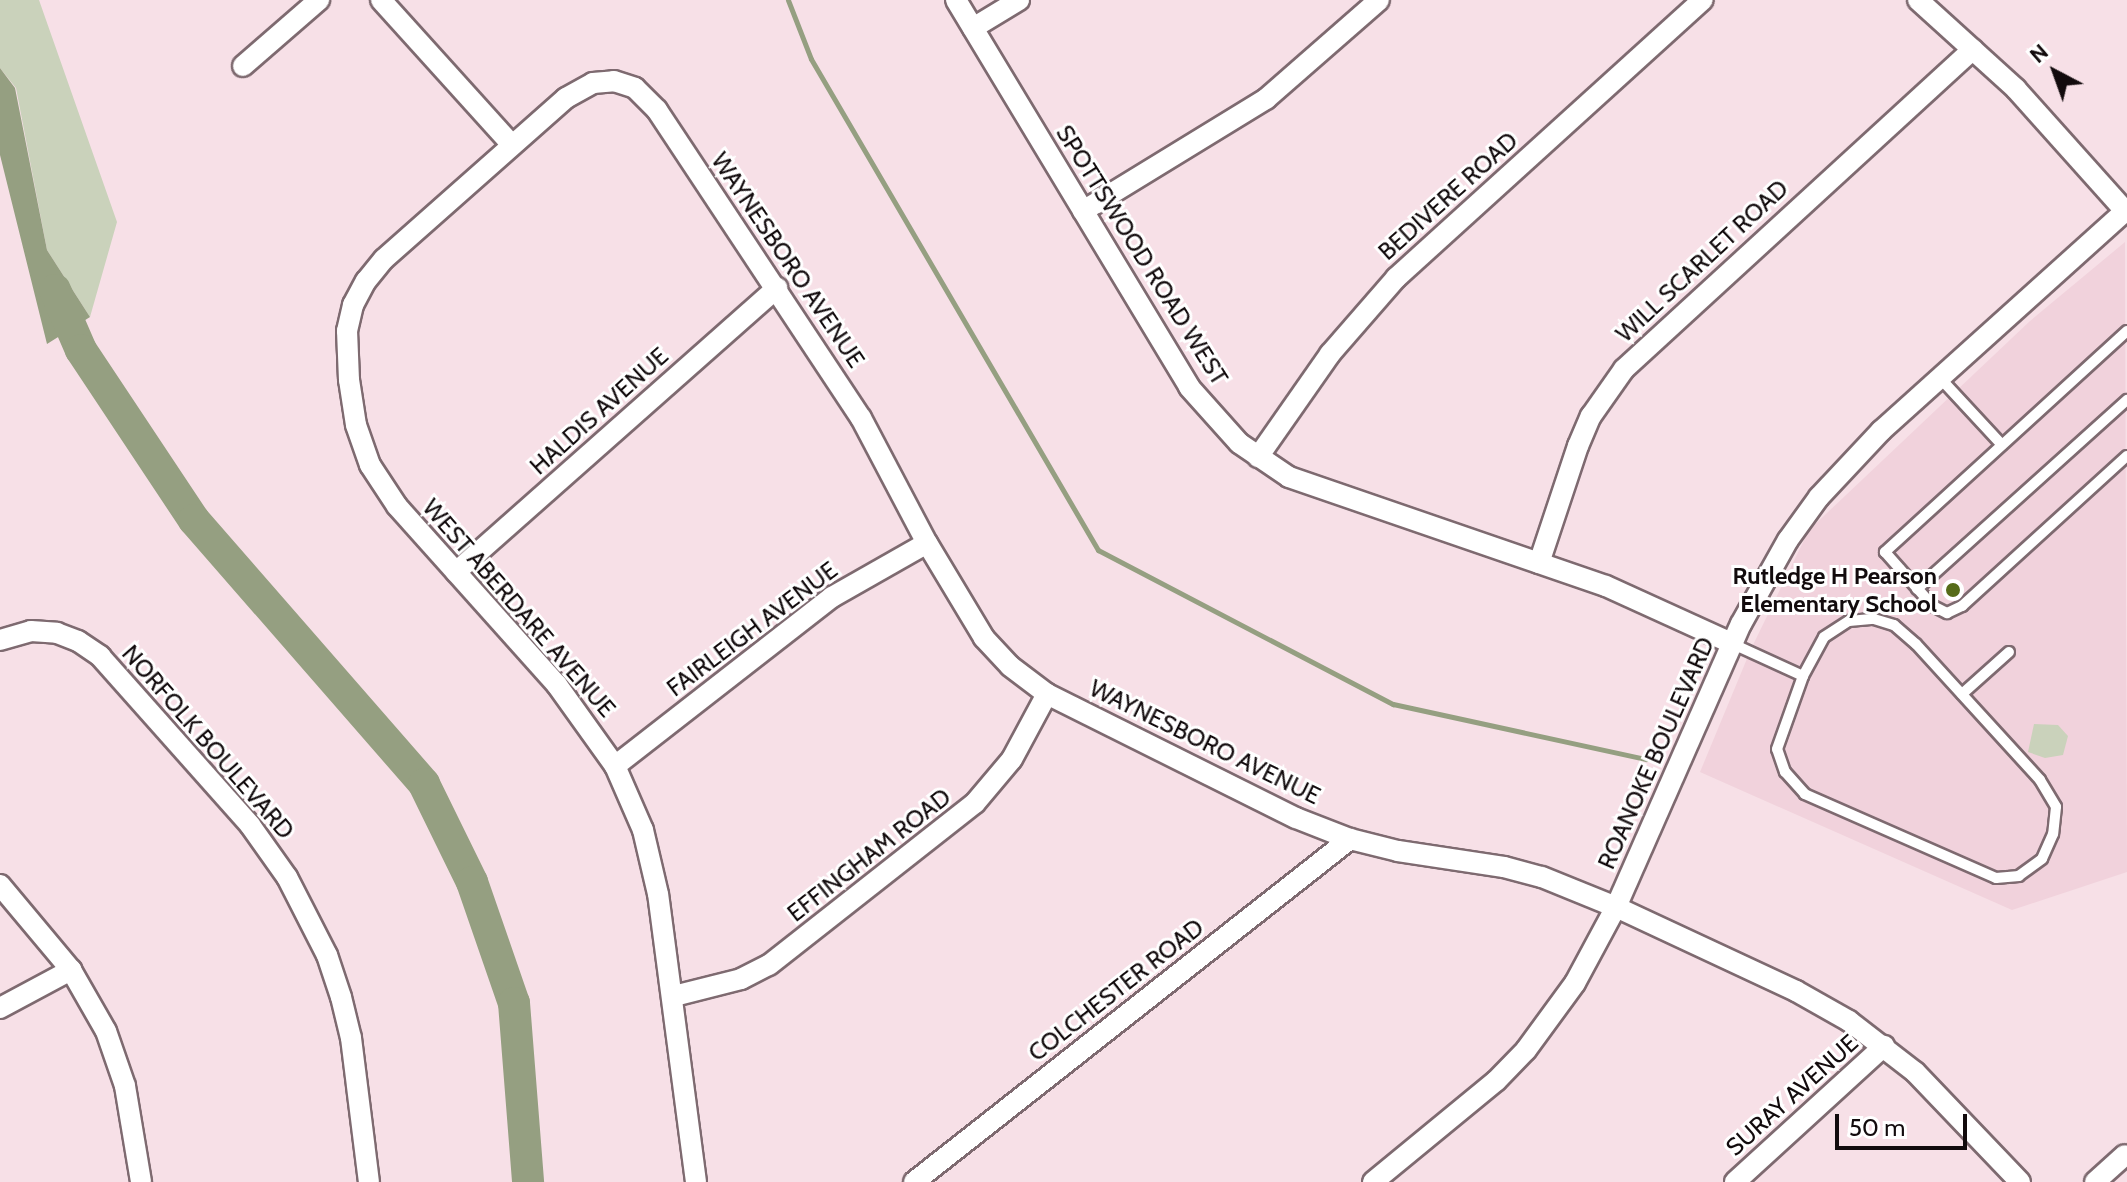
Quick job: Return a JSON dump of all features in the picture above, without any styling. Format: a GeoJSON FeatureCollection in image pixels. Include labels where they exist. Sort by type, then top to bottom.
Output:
{"type":"FeatureCollection","features":[{"type":"Feature","properties":{"kind":"street"},"geometry":{"type":"LineString","coordinates":[[243,66],[319,0]]}},
{"type":"Feature","properties":{"kind":"street"},"geometry":{"type":"LineString","coordinates":[[381,0],[512,145]]}},
{"type":"Feature","properties":{"kind":"street","name":"SPOTTSWOOD ROAD WEST"},"geometry":{"type":"LineString","coordinates":[[956,0],[1189,387],[1221,426],[1258,457],[1289,477],[1337,496],[1606,586],[1733,644]]}},
{"type":"Feature","properties":{"kind":"street"},"geometry":{"type":"LineString","coordinates":[[973,28],[1019,0]]}},
{"type":"Feature","properties":{"kind":"street"},"geometry":{"type":"LineString","coordinates":[[1083,211],[1266,99],[1379,0]]}},
{"type":"Feature","properties":{"kind":"street","name":"BEDIVERE ROAD"},"geometry":{"type":"LineString","coordinates":[[1258,457],[1330,354],[1379,296],[1703,0]]}},
{"type":"Feature","properties":{"kind":"street"},"geometry":{"type":"LineString","coordinates":[[1918,0],[2016,89],[2126,212]]}},
{"type":"Feature","properties":{"kind":"street","name":"WILL SCARLET ROAD"},"geometry":{"type":"LineString","coordinates":[[1539,563],[1591,416],[1624,369],[1973,49]]}},
{"type":"Feature","properties":{"kind":"street","name":"WAYNESBORO AVENUE"},"geometry":{"type":"LineString","coordinates":[[512,145],[566,98],[593,83],[614,81],[635,88],[657,110],[861,418],[927,543],[984,638],[1010,666],[1047,694],[1296,818],[1350,839],[1398,851],[1504,867],[1542,877],[1616,907],[1796,991],[1884,1046],[1943,1097],[2020,1182]]}},
{"type":"Feature","properties":{"kind":"street","name":"WEST ABERDARE AVENUE"},"geometry":{"type":"LineString","coordinates":[[512,145],[384,259],[366,281],[353,305],[347,331],[349,380],[356,425],[370,465],[397,506],[557,685],[615,766],[643,830],[658,894],[674,996],[696,1182]]}},
{"type":"Feature","properties":{"kind":"street","name":"ROANOKE BOULEVARD"},"geometry":{"type":"LineString","coordinates":[[1373,1182],[1468,1107],[1526,1050],[1575,983],[1616,907],[1733,644],[1772,567],[1819,497],[1871,441],[2126,212]]}},
{"type":"Feature","properties":{"kind":"street","name":"HALDIS AVENUE"},"geometry":{"type":"LineString","coordinates":[[456,572],[777,288]]}},
{"type":"Feature","properties":{"kind":"street","name":"FAIRLEIGH AVENUE"},"geometry":{"type":"LineString","coordinates":[[615,766],[832,597],[927,543]]}},
{"type":"Feature","properties":{"kind":"street","name":"NORFOLK BOULEVARD"},"geometry":{"type":"LineString","coordinates":[[5,638],[31,631],[57,633],[78,641],[100,656],[250,825],[287,877],[327,955],[341,997],[351,1038],[369,1182]]}},
{"type":"Feature","properties":{"kind":"street","name":"EFFINGHAM ROAD"},"geometry":{"type":"LineString","coordinates":[[674,996],[741,979],[769,965],[975,803],[1012,759],[1047,694]]}},
{"type":"Feature","properties":{"kind":"street","name":"COLCHESTER ROAD"},"geometry":{"type":"LineString","coordinates":[[914,1182],[1350,839]]}},
{"type":"Feature","properties":{"kind":"street"},"geometry":{"type":"LineString","coordinates":[[0,885],[71,970],[106,1031],[125,1086],[141,1182]]}},
{"type":"Feature","properties":{"kind":"street"},"geometry":{"type":"LineString","coordinates":[[0,1008],[71,970]]}},
{"type":"Feature","properties":{"kind":"street","name":"SURAY AVENUE"},"geometry":{"type":"LineString","coordinates":[[1735,1182],[1884,1046]]}},
{"type":"Feature","properties":{"kind":"street"},"geometry":{"type":"LineString","coordinates":[[2095,1182],[2125,1155]]}},
{"type":"Feature","properties":{"kind":"lane"},"geometry":{"type":"LineString","coordinates":[[2127,331],[1885,552],[1933,606],[1947,613],[1962,606],[2127,456]]}},
{"type":"Feature","properties":{"kind":"lane"},"geometry":{"type":"LineString","coordinates":[[1940,378],[2002,445]]}},
{"type":"Feature","properties":{"kind":"lane"},"geometry":{"type":"LineString","coordinates":[[1917,589],[2127,400]]}},
{"type":"Feature","properties":{"kind":"lane"},"geometry":{"type":"LineString","coordinates":[[1874,619],[1894,625],[2040,780],[2056,807],[2053,834],[2042,859],[2019,876],[1996,878],[1805,794],[1785,772],[1777,749],[1803,676],[1824,637],[1849,621],[1874,619]]}},
{"type":"Feature","properties":{"kind":"lane"},"geometry":{"type":"LineString","coordinates":[[1733,644],[1803,676]]}},
{"type":"Feature","properties":{"kind":"lane"},"geometry":{"type":"LineString","coordinates":[[1962,694],[2009,652]]}},
{"type":"Feature","properties":{"kind":"shaded area"},"geometry":{"type":"Polygon","coordinates":[[[0,0],[39,0],[117,222],[90,317],[47,250],[16,88],[0,68],[0,0]]]}},
{"type":"Feature","properties":{"kind":"shaded area"},"geometry":{"type":"Polygon","coordinates":[[[0,68],[15,88],[47,250],[90,317],[47,344],[0,155],[0,68]]]}},
{"type":"Feature","properties":{"kind":"shaded area","name":"Rutledge H Pearson Elementary School"},"geometry":{"type":"Polygon","coordinates":[[[2125,242],[2127,872],[2012,910],[1700,772],[1751,649],[1809,530],[2030,321],[2125,242]]]}},
{"type":"Feature","properties":{"kind":"shaded area"},"geometry":{"type":"Polygon","coordinates":[[[2034,724],[2058,725],[2068,736],[2063,755],[2045,758],[2028,752],[2034,724]]]}},
{"type":"Feature","properties":{"kind":"waterway"},"geometry":{"type":"LineString","coordinates":[[788,0],[811,59],[1098,550],[1393,704],[1646,759]]}},
{"type":"Feature","properties":{"kind":"waterway"},"geometry":{"type":"LineString","coordinates":[[55,290],[81,350],[194,520],[424,784],[472,882],[514,1003],[528,1182]]}},
{"type":"Feature","properties":{"kind":"place","name":"Rutledge H Pearson Elementary School"},"geometry":{"type":"Point","coordinates":[1953,590]}}]}
